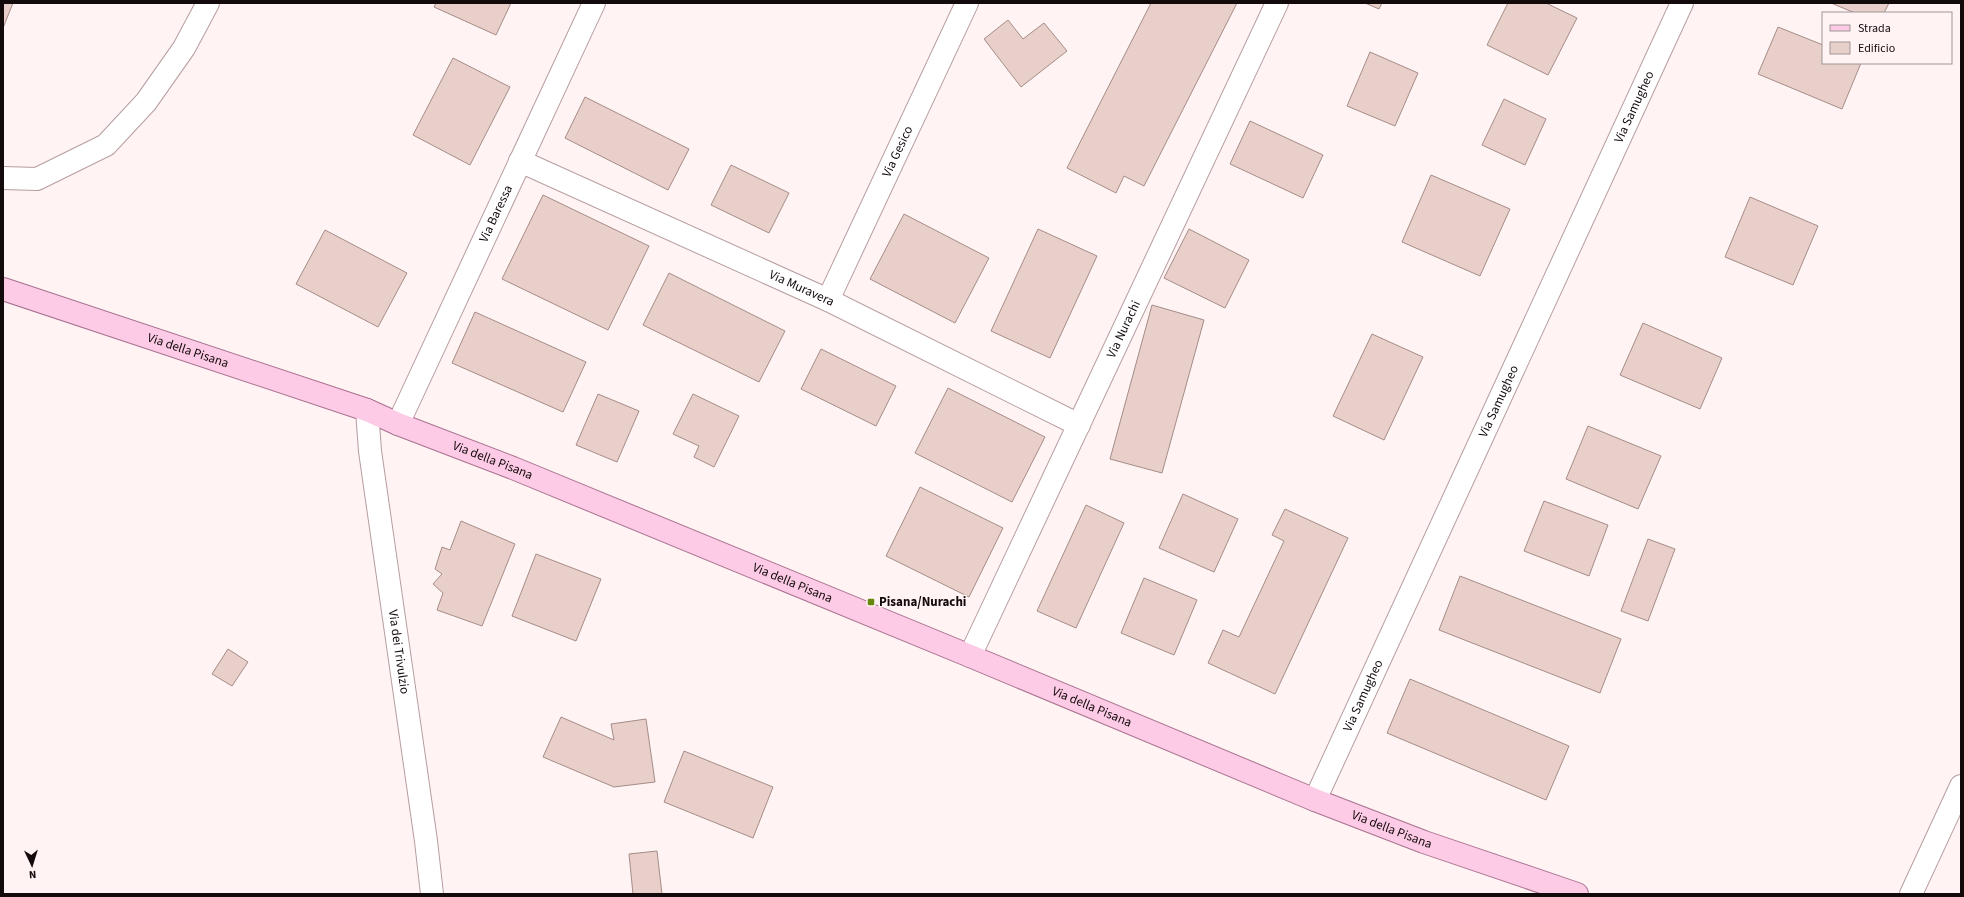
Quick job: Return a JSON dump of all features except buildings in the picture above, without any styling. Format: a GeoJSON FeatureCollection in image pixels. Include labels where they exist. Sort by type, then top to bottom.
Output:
{"type":"FeatureCollection","features":[{"type":"Feature","properties":{"kind":"main road","name":"Via della Pisana"},"geometry":{"type":"LineString","coordinates":[[3,288],[368,410],[398,424],[513,468],[970,656],[1315,800],[1424,842],[1577,894]]}},
{"type":"Feature","properties":{"kind":"street"},"geometry":{"type":"LineString","coordinates":[[3,178],[37,178],[106,145],[146,102],[184,48],[208,3]]}},
{"type":"Feature","properties":{"kind":"street","name":"Via Baressa"},"geometry":{"type":"LineString","coordinates":[[398,424],[594,3]]}},
{"type":"Feature","properties":{"kind":"street","name":"Via Gesico"},"geometry":{"type":"LineString","coordinates":[[828,300],[967,3]]}},
{"type":"Feature","properties":{"kind":"street","name":"Via Nurachi"},"geometry":{"type":"LineString","coordinates":[[970,656],[1277,3]]}},
{"type":"Feature","properties":{"kind":"street","name":"Via Samugheo"},"geometry":{"type":"LineString","coordinates":[[1315,800],[1682,3]]}},
{"type":"Feature","properties":{"kind":"street","name":"Via Muravera"},"geometry":{"type":"LineString","coordinates":[[520,161],[828,300],[1079,425]]}},
{"type":"Feature","properties":{"kind":"street","name":"Via dei Trivulzio"},"geometry":{"type":"LineString","coordinates":[[368,410],[370,451],[426,841],[432,894]]}},
{"type":"Feature","properties":{"kind":"street"},"geometry":{"type":"LineString","coordinates":[[1911,894],[1961,786]]}},
{"type":"Feature","properties":{"kind":"place","name":"Pisana/Nurachi"},"geometry":{"type":"Point","coordinates":[871,602]}}]}
